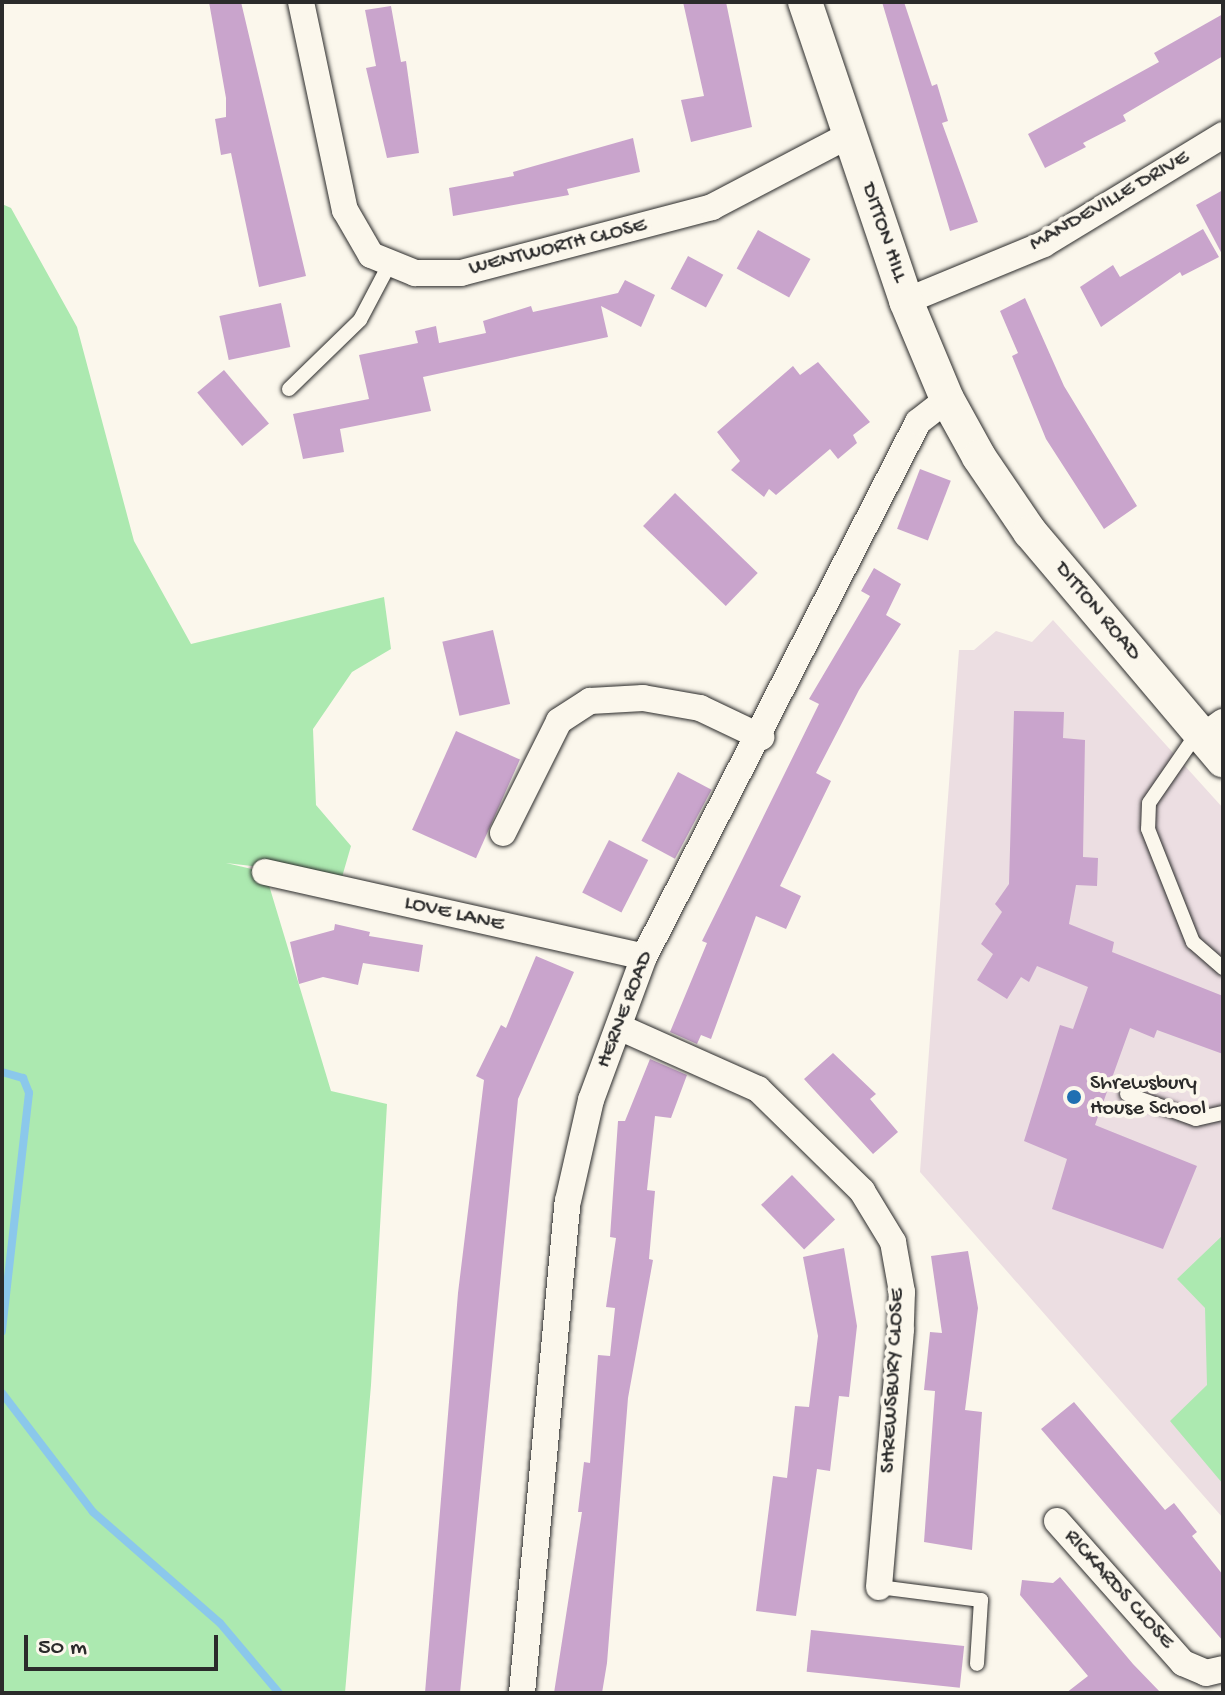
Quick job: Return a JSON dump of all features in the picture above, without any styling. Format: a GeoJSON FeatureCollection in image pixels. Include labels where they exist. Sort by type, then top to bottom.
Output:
{"type":"FeatureCollection","features":[{"type":"Feature","properties":{"kind":"street","name":"WENTWORTH CLOSE"},"geometry":{"type":"LineString","coordinates":[[301,2],[345,210],[371,255],[415,273],[461,273],[712,207],[849,135]]}},
{"type":"Feature","properties":{"kind":"street","name":"DITTON HILL"},"geometry":{"type":"LineString","coordinates":[[805,2],[906,301],[947,399],[979,457]]}},
{"type":"Feature","properties":{"kind":"street","name":"MANDEVILLE DRIVE"},"geometry":{"type":"LineString","coordinates":[[906,301],[1044,244],[1223,135]]}},
{"type":"Feature","properties":{"kind":"street","name":"HERNE ROAD"},"geometry":{"type":"LineString","coordinates":[[522,1693],[568,1201],[578,1141],[644,957],[761,737],[918,422],[947,399]]}},
{"type":"Feature","properties":{"kind":"street","name":"DITTON ROAD"},"geometry":{"type":"LineString","coordinates":[[979,457],[1030,532],[1211,738]]}},
{"type":"Feature","properties":{"kind":"street"},"geometry":{"type":"LineString","coordinates":[[503,833],[559,721],[590,701],[643,698],[700,708],[761,737]]}},
{"type":"Feature","properties":{"kind":"street","name":"LOVE LANE"},"geometry":{"type":"LineString","coordinates":[[265,872],[644,957]]}},
{"type":"Feature","properties":{"kind":"street","name":"SHREWSBURY CLOSE"},"geometry":{"type":"LineString","coordinates":[[621,1028],[758,1089],[862,1191],[893,1242],[902,1292],[901,1330],[879,1587]]}},
{"type":"Feature","properties":{"kind":"street","name":"RICKARDS CLOSE"},"geometry":{"type":"LineString","coordinates":[[1057,1521],[1183,1663],[1206,1673],[1223,1669]]}},
{"type":"Feature","properties":{"kind":"lane"},"geometry":{"type":"LineString","coordinates":[[289,389],[360,320],[390,263]]}},
{"type":"Feature","properties":{"kind":"lane"},"geometry":{"type":"LineString","coordinates":[[1211,738],[1149,803],[1148,829],[1193,942],[1223,968]]}},
{"type":"Feature","properties":{"kind":"lane"},"geometry":{"type":"LineString","coordinates":[[1127,1094],[1196,1119],[1223,1113]]}},
{"type":"Feature","properties":{"kind":"lane"},"geometry":{"type":"LineString","coordinates":[[879,1587],[981,1600],[977,1664]]}},
{"type":"Feature","properties":{"kind":"shaded area","name":"Shrewsbury House School"},"geometry":{"type":"Polygon","coordinates":[[[1053,620],[1223,808],[1223,1518],[920,1172],[959,650],[974,650],[996,631],[1032,642],[1053,620]]]}},
{"type":"Feature","properties":{"kind":"green space"},"geometry":{"type":"Polygon","coordinates":[[[2,204],[11,208],[77,327],[134,541],[191,644],[384,597],[391,649],[352,672],[313,729],[316,805],[351,846],[342,877],[226,863],[265,872],[331,1091],[387,1104],[371,1385],[345,1693],[2,1693],[2,204]]]}},
{"type":"Feature","properties":{"kind":"green space"},"geometry":{"type":"Polygon","coordinates":[[[1223,1235],[1223,1484],[1170,1421],[1207,1385],[1205,1308],[1177,1279],[1223,1235]]]}},
{"type":"Feature","properties":{"kind":"building"},"geometry":{"type":"Polygon","coordinates":[[[209,2],[241,2],[306,276],[259,287],[231,153],[221,155],[215,119],[226,117],[226,98],[209,2]]]}},
{"type":"Feature","properties":{"kind":"building"},"geometry":{"type":"Polygon","coordinates":[[[683,2],[726,2],[752,127],[691,142],[681,100],[704,96],[683,2]]]}},
{"type":"Feature","properties":{"kind":"building"},"geometry":{"type":"Polygon","coordinates":[[[882,2],[904,2],[932,86],[937,84],[948,121],[942,123],[978,222],[950,231],[882,2]]]}},
{"type":"Feature","properties":{"kind":"building"},"geometry":{"type":"Polygon","coordinates":[[[391,6],[401,62],[406,61],[419,153],[387,158],[366,68],[376,66],[365,10],[391,6]]]}},
{"type":"Feature","properties":{"kind":"building"},"geometry":{"type":"Polygon","coordinates":[[[1223,14],[1223,56],[1123,115],[1126,121],[1083,143],[1086,147],[1045,168],[1028,134],[1159,62],[1154,53],[1223,14]]]}},
{"type":"Feature","properties":{"kind":"building"},"geometry":{"type":"Polygon","coordinates":[[[633,138],[640,172],[567,189],[569,195],[453,216],[449,188],[514,176],[513,172],[633,138]]]}},
{"type":"Feature","properties":{"kind":"building"},"geometry":{"type":"Polygon","coordinates":[[[1223,190],[1223,256],[1196,205],[1223,190]]]}},
{"type":"Feature","properties":{"kind":"building"},"geometry":{"type":"Polygon","coordinates":[[[1203,229],[1219,257],[1182,276],[1180,272],[1101,327],[1080,287],[1113,265],[1120,277],[1203,229]]]}},
{"type":"Feature","properties":{"kind":"building"},"geometry":{"type":"Polygon","coordinates":[[[758,230],[810,259],[789,298],[737,268],[758,230]]]}},
{"type":"Feature","properties":{"kind":"building"},"geometry":{"type":"Polygon","coordinates":[[[688,256],[723,275],[706,307],[671,289],[688,256]]]}},
{"type":"Feature","properties":{"kind":"building"},"geometry":{"type":"Polygon","coordinates":[[[625,280],[655,295],[641,327],[601,306],[608,337],[423,377],[431,411],[340,429],[344,452],[303,459],[293,414],[369,399],[359,355],[418,343],[415,331],[436,326],[439,343],[486,333],[483,321],[531,306],[533,312],[618,293],[625,280]]]}},
{"type":"Feature","properties":{"kind":"building"},"geometry":{"type":"Polygon","coordinates":[[[1025,298],[1064,386],[1137,506],[1104,529],[1046,439],[1012,356],[1018,353],[1000,311],[1025,298]]]}},
{"type":"Feature","properties":{"kind":"building"},"geometry":{"type":"Polygon","coordinates":[[[281,303],[290,347],[229,360],[219,316],[281,303]]]}},
{"type":"Feature","properties":{"kind":"building"},"geometry":{"type":"Polygon","coordinates":[[[818,362],[870,422],[853,435],[857,443],[838,459],[830,449],[776,495],[769,489],[764,497],[731,470],[740,461],[717,432],[793,366],[800,375],[818,362]]]}},
{"type":"Feature","properties":{"kind":"building"},"geometry":{"type":"Polygon","coordinates":[[[224,370],[269,424],[242,446],[197,392],[224,370]]]}},
{"type":"Feature","properties":{"kind":"building"},"geometry":{"type":"Polygon","coordinates":[[[920,469],[951,481],[928,541],[897,529],[920,469]]]}},
{"type":"Feature","properties":{"kind":"building"},"geometry":{"type":"Polygon","coordinates":[[[675,493],[758,573],[726,606],[643,526],[675,493]]]}},
{"type":"Feature","properties":{"kind":"building"},"geometry":{"type":"Polygon","coordinates":[[[874,568],[901,584],[886,615],[901,624],[859,690],[816,773],[831,781],[780,886],[801,896],[786,929],[756,916],[711,1039],[701,1035],[697,1044],[670,1032],[707,943],[702,941],[819,704],[809,699],[870,596],[861,591],[874,568]]]}},
{"type":"Feature","properties":{"kind":"building"},"geometry":{"type":"Polygon","coordinates":[[[493,630],[510,704],[459,716],[442,642],[493,630]]]}},
{"type":"Feature","properties":{"kind":"building"},"geometry":{"type":"Polygon","coordinates":[[[1014,711],[1064,712],[1063,738],[1085,740],[1083,857],[1098,858],[1097,886],[1076,885],[1069,924],[1114,942],[1112,952],[1223,996],[1223,1054],[1157,1030],[1154,1038],[1130,1028],[1095,1125],[1197,1166],[1163,1249],[1052,1209],[1067,1159],[1024,1141],[1060,1025],[1073,1029],[1088,987],[1037,966],[1029,982],[1021,977],[1007,999],[977,980],[993,954],[981,944],[1002,912],[995,904],[1009,884],[1014,711]]]}},
{"type":"Feature","properties":{"kind":"building"},"geometry":{"type":"Polygon","coordinates":[[[456,731],[520,759],[476,858],[412,830],[456,731]]]}},
{"type":"Feature","properties":{"kind":"building"},"geometry":{"type":"Polygon","coordinates":[[[678,772],[712,790],[675,859],[641,841],[678,772]]]}},
{"type":"Feature","properties":{"kind":"building"},"geometry":{"type":"Polygon","coordinates":[[[609,840],[648,860],[621,913],[582,893],[609,840]]]}},
{"type":"Feature","properties":{"kind":"building"},"geometry":{"type":"Polygon","coordinates":[[[335,924],[370,932],[369,936],[423,945],[419,972],[363,963],[358,985],[323,977],[299,984],[290,942],[334,930],[335,924]]]}},
{"type":"Feature","properties":{"kind":"building"},"geometry":{"type":"Polygon","coordinates":[[[536,956],[574,972],[518,1099],[460,1693],[425,1693],[458,1293],[484,1080],[476,1076],[501,1025],[506,1028],[536,956]]]}},
{"type":"Feature","properties":{"kind":"building"},"geometry":{"type":"Polygon","coordinates":[[[833,1053],[876,1094],[870,1099],[898,1132],[873,1154],[804,1079],[833,1053]]]}},
{"type":"Feature","properties":{"kind":"building"},"geometry":{"type":"Polygon","coordinates":[[[650,1059],[687,1075],[671,1118],[655,1116],[647,1190],[655,1191],[649,1259],[653,1260],[628,1398],[607,1663],[602,1693],[554,1693],[582,1512],[578,1512],[584,1462],[590,1463],[598,1355],[610,1356],[615,1308],[606,1307],[616,1238],[610,1237],[618,1121],[625,1121],[650,1059]]]}},
{"type":"Feature","properties":{"kind":"building"},"geometry":{"type":"Polygon","coordinates":[[[792,1175],[835,1220],[804,1249],[761,1205],[792,1175]]]}},
{"type":"Feature","properties":{"kind":"building"},"geometry":{"type":"Polygon","coordinates":[[[844,1248],[857,1326],[849,1397],[839,1396],[830,1471],[817,1469],[796,1616],[756,1611],[773,1476],[787,1478],[795,1406],[809,1407],[818,1336],[803,1257],[844,1248]]]}},
{"type":"Feature","properties":{"kind":"building"},"geometry":{"type":"Polygon","coordinates":[[[968,1251],[978,1308],[965,1410],[982,1412],[972,1550],[924,1542],[935,1391],[924,1390],[930,1332],[942,1333],[931,1256],[968,1251]]]}},
{"type":"Feature","properties":{"kind":"building"},"geometry":{"type":"Polygon","coordinates":[[[1074,1402],[1165,1510],[1174,1503],[1197,1532],[1192,1536],[1223,1575],[1223,1641],[1041,1429],[1074,1402]]]}},
{"type":"Feature","properties":{"kind":"building"},"geometry":{"type":"Polygon","coordinates":[[[1060,1577],[1161,1693],[1066,1693],[1088,1676],[1020,1595],[1022,1580],[1053,1583],[1060,1577]]]}},
{"type":"Feature","properties":{"kind":"building"},"geometry":{"type":"Polygon","coordinates":[[[811,1630],[964,1646],[960,1688],[807,1672],[811,1630]]]}},
{"type":"Feature","properties":{"kind":"waterway"},"geometry":{"type":"LineString","coordinates":[[2,1072],[23,1078],[29,1093],[2,1331]]}},
{"type":"Feature","properties":{"kind":"waterway"},"geometry":{"type":"LineString","coordinates":[[2,1393],[93,1512],[220,1623],[279,1693]]}},
{"type":"Feature","properties":{"kind":"place","name":"Shrewsbury House School"},"geometry":{"type":"Point","coordinates":[1074,1097]}}]}
